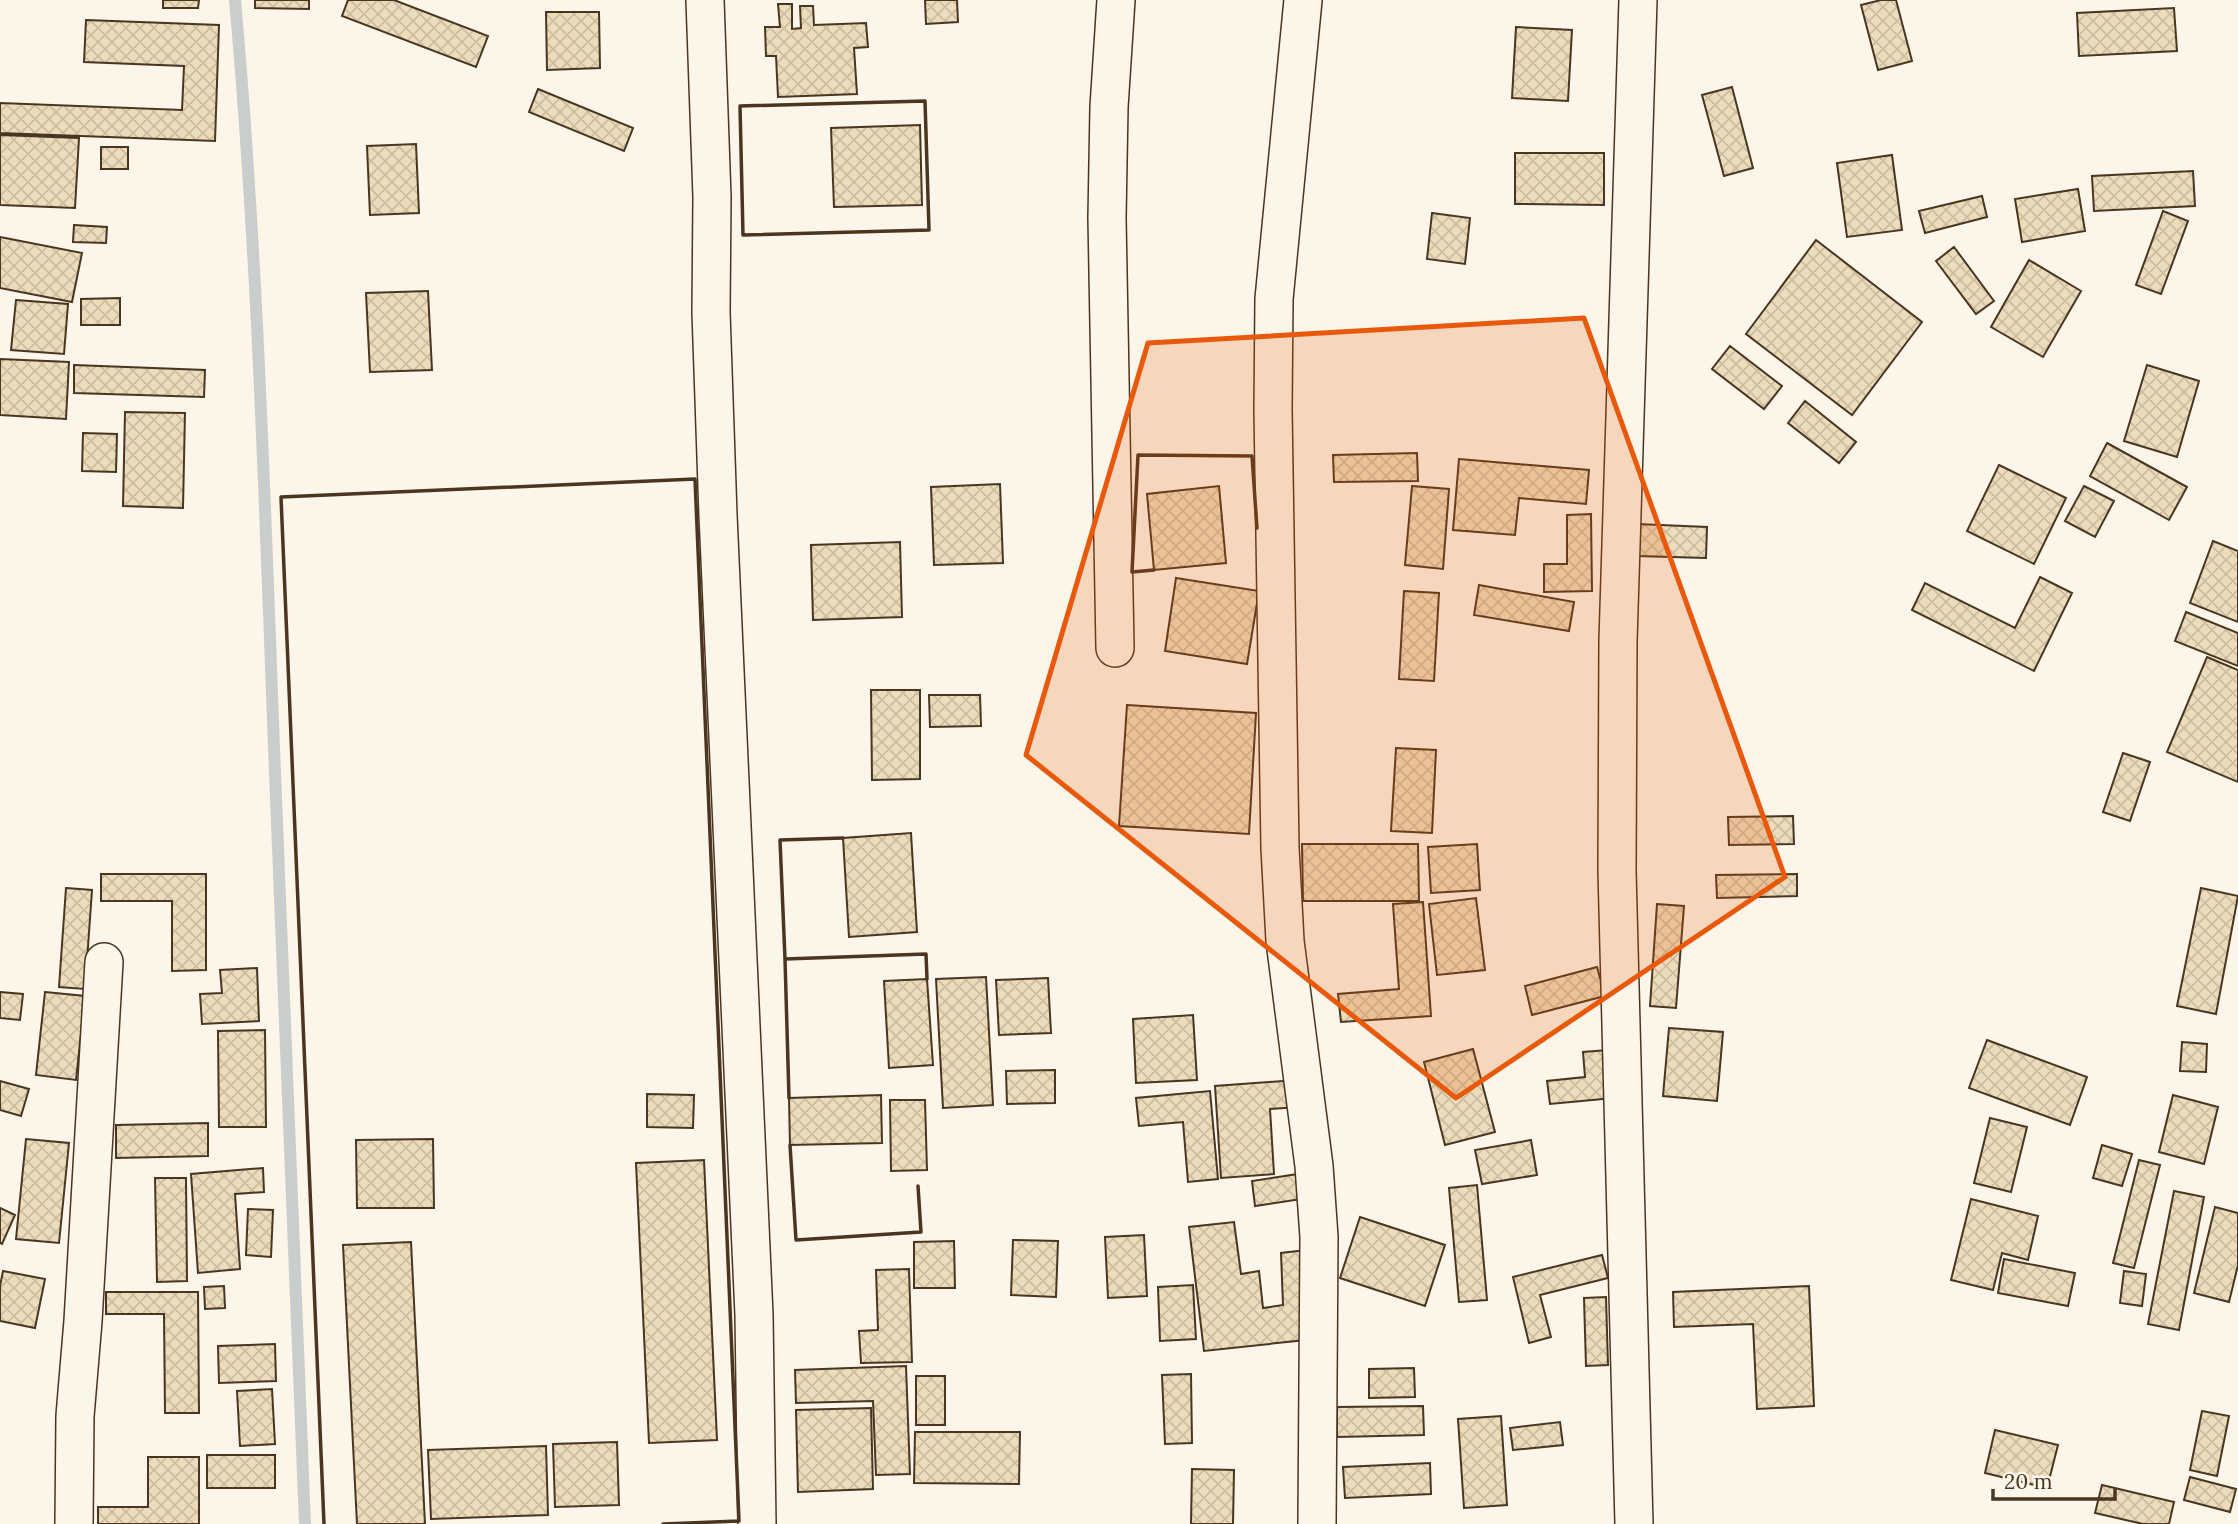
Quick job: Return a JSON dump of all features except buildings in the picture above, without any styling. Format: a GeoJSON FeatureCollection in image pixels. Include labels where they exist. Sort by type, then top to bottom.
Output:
{"type":"FeatureCollection","features":[{"type":"Feature","properties":{"kind":"street"},"geometry":{"type":"LineString","coordinates":[[705,0],[712,197],[711,312],[716,477],[754,1315],[757,1524]]}},
{"type":"Feature","properties":{"kind":"street"},"geometry":{"type":"LineString","coordinates":[[1115,648],[1107,218],[1109,107],[1116,0]]}},
{"type":"Feature","properties":{"kind":"street"},"geometry":{"type":"LineString","coordinates":[[1303,0],[1274,299],[1273,409],[1280,862],[1285,942],[1314,1166],[1320,1237],[1317,1524]]}},
{"type":"Feature","properties":{"kind":"street"},"geometry":{"type":"LineString","coordinates":[[1634,1524],[1617,871],[1618,641],[1638,0]]}},
{"type":"Feature","properties":{"kind":"street"},"geometry":{"type":"LineString","coordinates":[[74,1524],[75,1416],[104,962]]}},
{"type":"Feature","properties":{"kind":"highlighted area"},"geometry":{"type":"Polygon","coordinates":[[[1584,318],[1785,877],[1456,1098],[1026,755],[1148,343],[1584,318]]]}},
{"type":"Feature","properties":{"kind":"waterway"},"geometry":{"type":"LineString","coordinates":[[235,0],[250,193],[260,386],[305,1524]]}},
{"type":"Feature","properties":{"kind":"wall"},"geometry":{"type":"LineString","coordinates":[[925,101],[929,230],[743,235],[740,106],[925,101]]}},
{"type":"Feature","properties":{"kind":"wall"},"geometry":{"type":"LineString","coordinates":[[1154,570],[1132,572],[1138,455],[1252,456],[1257,528]]}},
{"type":"Feature","properties":{"kind":"wall"},"geometry":{"type":"LineString","coordinates":[[324,1524],[281,497],[695,479],[739,1521],[663,1524]]}},
{"type":"Feature","properties":{"kind":"wall"},"geometry":{"type":"LineString","coordinates":[[785,959],[780,840],[843,838]]}},
{"type":"Feature","properties":{"kind":"wall"},"geometry":{"type":"LineString","coordinates":[[789,1098],[785,959],[926,954],[927,979]]}},
{"type":"Feature","properties":{"kind":"wall"},"geometry":{"type":"LineString","coordinates":[[790,1145],[796,1240],[921,1232],[918,1186]]}}]}
